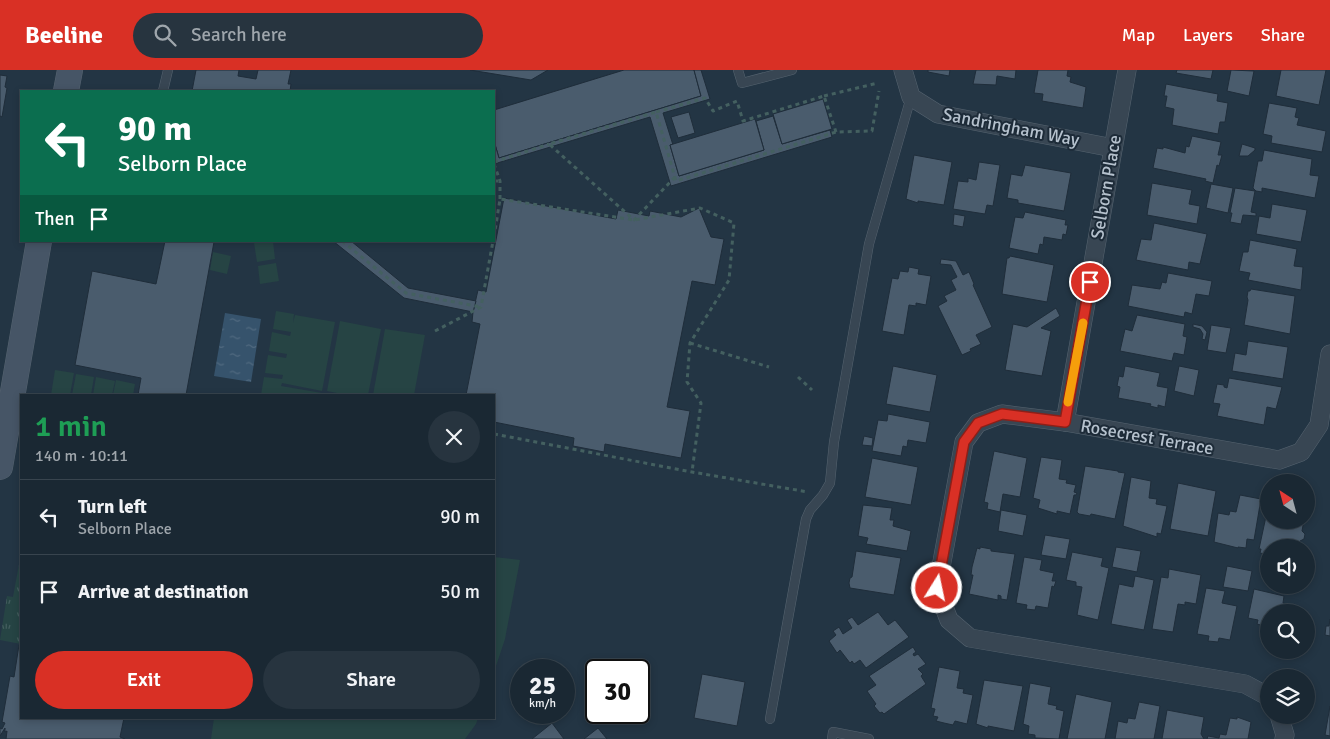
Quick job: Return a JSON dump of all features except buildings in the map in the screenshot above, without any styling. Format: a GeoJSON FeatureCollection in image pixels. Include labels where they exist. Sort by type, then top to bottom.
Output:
{"type":"FeatureCollection","features":[{"type":"Feature","properties":{"kind":"main road"},"geometry":{"type":"LineString","coordinates":[[66,90],[70,70]]}},
{"type":"Feature","properties":{"kind":"main road"},"geometry":{"type":"LineString","coordinates":[[0,467],[39,242]]}},
{"type":"Feature","properties":{"kind":"street"},"geometry":{"type":"LineString","coordinates":[[902,70],[911,97]]}},
{"type":"Feature","properties":{"kind":"street","name":"Selborn Place"},"geometry":{"type":"LineString","coordinates":[[1065,422],[1127,70]]}},
{"type":"Feature","properties":{"kind":"street","name":"Sandringham Way"},"geometry":{"type":"LineString","coordinates":[[911,97],[938,114],[1113,148]]}},
{"type":"Feature","properties":{"kind":"street","name":"Rosecrest Terrace"},"geometry":{"type":"LineString","coordinates":[[1260,692],[1245,684],[970,638],[949,620],[937,588],[964,442],[978,423],[1002,414],[1065,422],[1279,460],[1301,452],[1319,424],[1330,354]]}},
{"type":"Feature","properties":{"kind":"street"},"geometry":{"type":"LineString","coordinates":[[1282,724],[1285,734],[1284,739]]}},
{"type":"Feature","properties":{"kind":"lane"},"geometry":{"type":"LineString","coordinates":[[163,90],[168,70]]}},
{"type":"Feature","properties":{"kind":"lane"},"geometry":{"type":"LineString","coordinates":[[738,70],[742,83],[792,70]]}},
{"type":"Feature","properties":{"kind":"lane"},"geometry":{"type":"LineString","coordinates":[[770,719],[806,519],[810,510],[823,495],[830,483],[834,442],[869,244],[911,97]]}},
{"type":"Feature","properties":{"kind":"lane"},"geometry":{"type":"LineString","coordinates":[[833,736],[869,739]]}},
{"type":"Feature","properties":{"kind":"path"},"geometry":{"type":"LineString","coordinates":[[495,163],[549,144],[704,98],[713,111],[737,101],[743,121],[824,96],[878,83]]}},
{"type":"Feature","properties":{"kind":"path"},"geometry":{"type":"LineString","coordinates":[[656,112],[676,181],[836,132],[872,131],[879,91]]}},
{"type":"Feature","properties":{"kind":"path"},"geometry":{"type":"LineString","coordinates":[[824,96],[836,132]]}},
{"type":"Feature","properties":{"kind":"path"},"geometry":{"type":"LineString","coordinates":[[549,144],[634,220]]}},
{"type":"Feature","properties":{"kind":"path"},"geometry":{"type":"LineString","coordinates":[[495,166],[500,180],[500,199],[495,231]]}},
{"type":"Feature","properties":{"kind":"path"},"geometry":{"type":"LineString","coordinates":[[634,220],[675,177]]}},
{"type":"Feature","properties":{"kind":"path"},"geometry":{"type":"LineString","coordinates":[[495,180],[500,180]]}},
{"type":"Feature","properties":{"kind":"path"},"geometry":{"type":"LineString","coordinates":[[500,199],[634,220],[700,208],[734,223],[729,280],[690,343],[686,382],[701,402],[692,472]]}},
{"type":"Feature","properties":{"kind":"path"},"geometry":{"type":"LineString","coordinates":[[343,242],[406,293],[481,307]]}},
{"type":"Feature","properties":{"kind":"path"},"geometry":{"type":"LineString","coordinates":[[481,307],[493,242]]}},
{"type":"Feature","properties":{"kind":"path"},"geometry":{"type":"LineString","coordinates":[[435,331],[481,307]]}},
{"type":"Feature","properties":{"kind":"path"},"geometry":{"type":"LineString","coordinates":[[690,343],[769,367]]}},
{"type":"Feature","properties":{"kind":"path"},"geometry":{"type":"LineString","coordinates":[[798,377],[812,390]]}},
{"type":"Feature","properties":{"kind":"path"},"geometry":{"type":"LineString","coordinates":[[495,434],[823,495]]}},
{"type":"Feature","properties":{"kind":"green space"},"geometry":{"type":"Polygon","coordinates":[[[273,242],[275,259],[257,262],[254,243],[273,242]]]}},
{"type":"Feature","properties":{"kind":"green space"},"geometry":{"type":"Polygon","coordinates":[[[213,252],[231,256],[227,274],[210,270],[213,252]]]}},
{"type":"Feature","properties":{"kind":"green space"},"geometry":{"type":"Polygon","coordinates":[[[276,263],[279,281],[260,284],[258,266],[276,263]]]}},
{"type":"Feature","properties":{"kind":"green space"},"geometry":{"type":"Polygon","coordinates":[[[276,311],[294,314],[293,323],[295,315],[335,322],[322,391],[282,383],[281,386],[322,394],[261,394],[264,377],[282,379],[283,375],[265,373],[268,355],[286,358],[287,354],[269,351],[272,332],[290,336],[291,332],[273,329],[276,311]]]}},
{"type":"Feature","properties":{"kind":"green space"},"geometry":{"type":"Polygon","coordinates":[[[340,321],[381,329],[368,394],[342,394],[327,391],[340,321]]]}},
{"type":"Feature","properties":{"kind":"green space"},"geometry":{"type":"Polygon","coordinates":[[[385,329],[425,335],[414,394],[373,394],[385,329]]]}},
{"type":"Feature","properties":{"kind":"green space"},"geometry":{"type":"Polygon","coordinates":[[[55,370],[74,373],[70,394],[51,394],[55,370]]]}},
{"type":"Feature","properties":{"kind":"green space"},"geometry":{"type":"Polygon","coordinates":[[[76,374],[94,377],[91,394],[72,394],[76,374]]]}},
{"type":"Feature","properties":{"kind":"green space"},"geometry":{"type":"Polygon","coordinates":[[[96,377],[115,381],[112,394],[93,394],[96,377]]]}},
{"type":"Feature","properties":{"kind":"green space"},"geometry":{"type":"Polygon","coordinates":[[[116,380],[135,384],[133,394],[113,394],[116,380]]]}},
{"type":"Feature","properties":{"kind":"green space"},"geometry":{"type":"Polygon","coordinates":[[[495,557],[520,560],[505,639],[495,669],[495,557]]]}},
{"type":"Feature","properties":{"kind":"green space"},"geometry":{"type":"Polygon","coordinates":[[[20,559],[20,644],[0,640],[7,596],[13,597],[20,559]]]}},
{"type":"Feature","properties":{"kind":"green space"},"geometry":{"type":"Polygon","coordinates":[[[214,719],[478,719],[465,739],[211,739],[214,719]]]}},
{"type":"Feature","properties":{"kind":"water"},"geometry":{"type":"Polygon","coordinates":[[[225,313],[261,319],[251,382],[214,376],[225,313]]]}},
{"type":"Feature","properties":{"kind":"slow traffic"},"geometry":{"type":"LineString","coordinates":[[1068,402],[1083,323]]}},
{"type":"Feature","properties":{"kind":"route"},"geometry":{"type":"LineString","coordinates":[[937,588],[964,442],[978,423],[1002,414],[1065,422],[1090,282]]}}]}
